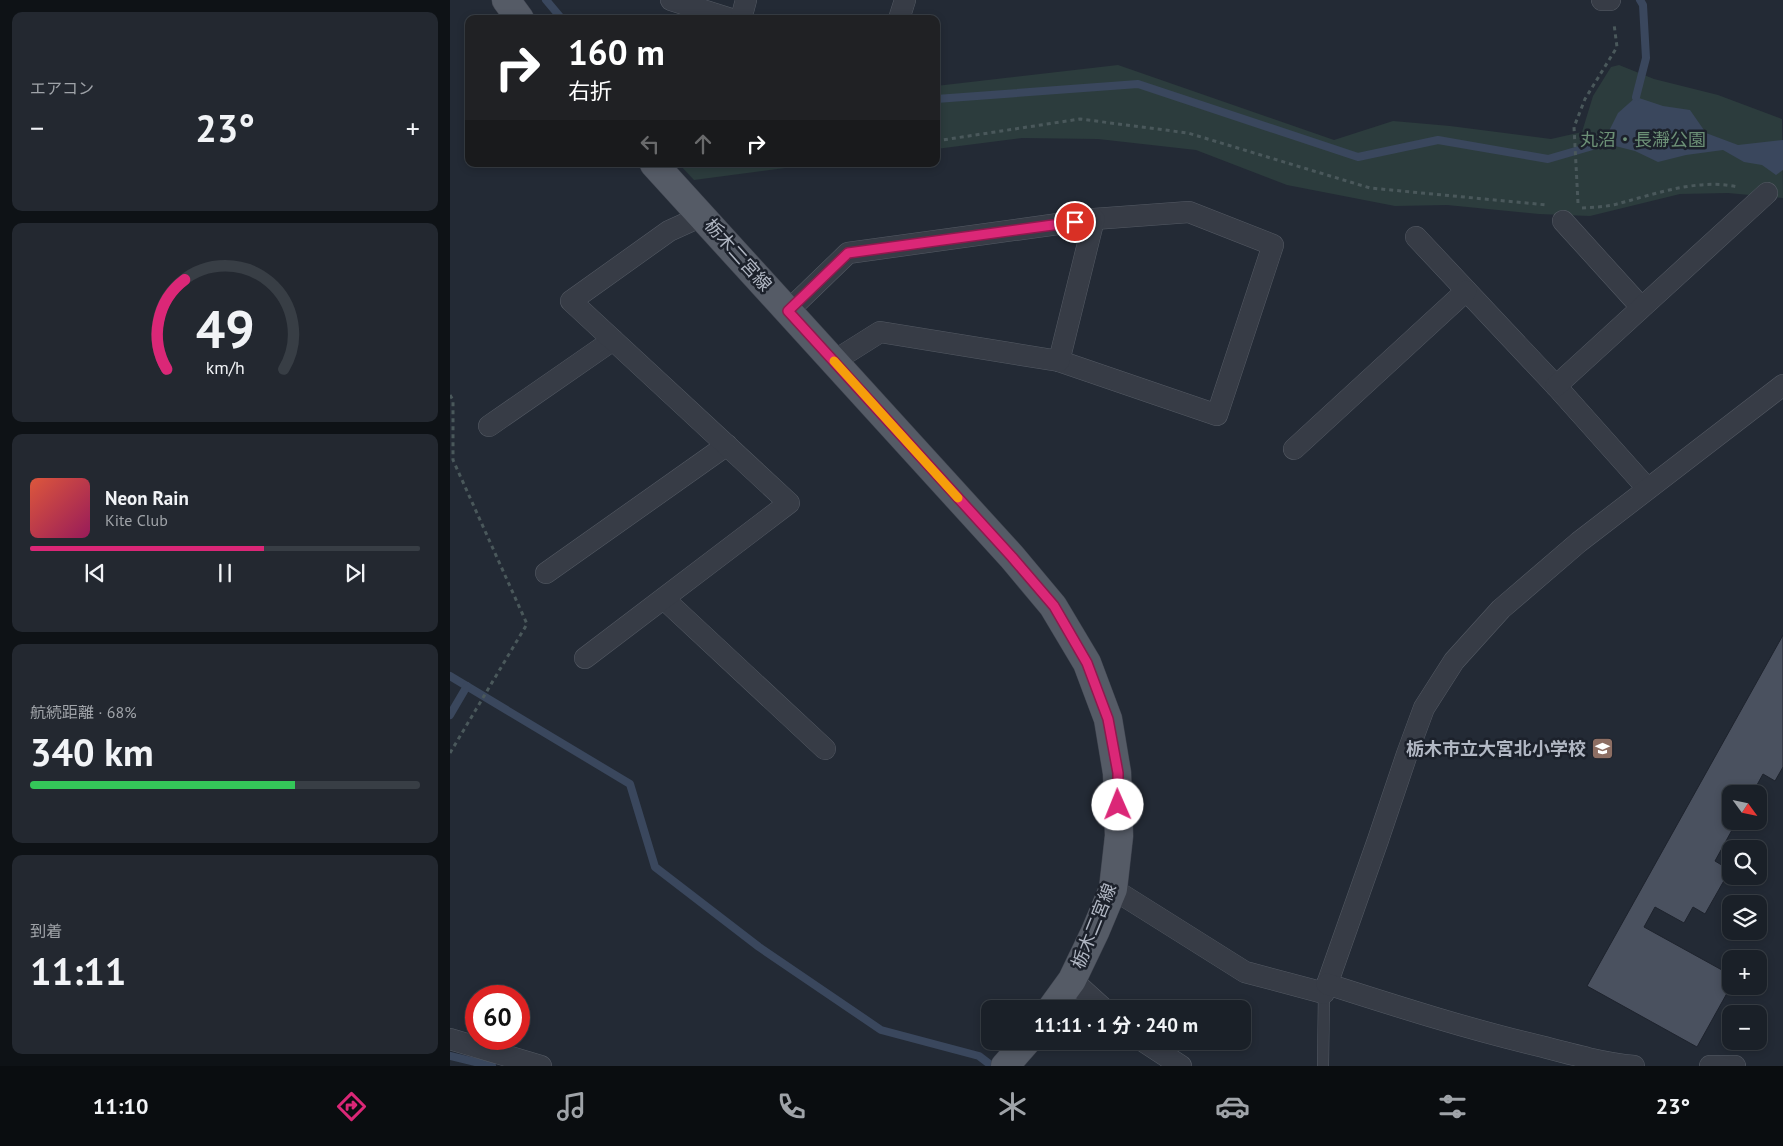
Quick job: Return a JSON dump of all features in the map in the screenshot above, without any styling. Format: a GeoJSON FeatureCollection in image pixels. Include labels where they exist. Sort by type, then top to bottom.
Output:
{"type":"FeatureCollection","features":[{"type":"Feature","properties":{"kind":"main road"},"geometry":{"type":"LineString","coordinates":[[506,0],[517,15]]}},
{"type":"Feature","properties":{"kind":"main road","name":"栃木二宮線"},"geometry":{"type":"LineString","coordinates":[[657,167],[1030,578],[1054,606],[1087,663],[1108,719],[1118,773],[1119,836],[1112,889],[1096,932],[1072,980],[1058,1000]]}},
{"type":"Feature","properties":{"kind":"main road"},"geometry":{"type":"LineString","coordinates":[[1005,1066],[1018,1050]]}},
{"type":"Feature","properties":{"kind":"street"},"geometry":{"type":"LineString","coordinates":[[671,0],[718,15]]}},
{"type":"Feature","properties":{"kind":"street"},"geometry":{"type":"LineString","coordinates":[[742,15],[746,0]]}},
{"type":"Feature","properties":{"kind":"street"},"geometry":{"type":"LineString","coordinates":[[901,15],[905,0]]}},
{"type":"Feature","properties":{"kind":"street"},"geometry":{"type":"LineString","coordinates":[[1556,386],[1767,193]]}},
{"type":"Feature","properties":{"kind":"street"},"geometry":{"type":"LineString","coordinates":[[788,311],[848,253],[1094,219],[1189,212],[1273,245],[1216,415],[1059,360],[880,332],[834,361]]}},
{"type":"Feature","properties":{"kind":"street"},"geometry":{"type":"LineString","coordinates":[[585,658],[790,503],[571,301],[669,231],[702,216]]}},
{"type":"Feature","properties":{"kind":"street"},"geometry":{"type":"LineString","coordinates":[[1059,360],[1094,219]]}},
{"type":"Feature","properties":{"kind":"street"},"geometry":{"type":"LineString","coordinates":[[1563,221],[1641,308]]}},
{"type":"Feature","properties":{"kind":"street"},"geometry":{"type":"LineString","coordinates":[[1416,237],[1556,386],[1647,488]]}},
{"type":"Feature","properties":{"kind":"street"},"geometry":{"type":"LineString","coordinates":[[1294,449],[1466,290]]}},
{"type":"Feature","properties":{"kind":"street"},"geometry":{"type":"LineString","coordinates":[[488,426],[613,340]]}},
{"type":"Feature","properties":{"kind":"street"},"geometry":{"type":"LineString","coordinates":[[1326,989],[1424,708],[1454,661],[1501,608],[1578,542],[1783,386]]}},
{"type":"Feature","properties":{"kind":"street"},"geometry":{"type":"LineString","coordinates":[[546,573],[726,445]]}},
{"type":"Feature","properties":{"kind":"street"},"geometry":{"type":"LineString","coordinates":[[664,599],[825,749]]}},
{"type":"Feature","properties":{"kind":"street"},"geometry":{"type":"LineString","coordinates":[[1112,889],[1246,972],[1326,989],[1499,1037],[1614,1064],[1634,1066]]}},
{"type":"Feature","properties":{"kind":"street"},"geometry":{"type":"LineString","coordinates":[[1072,980],[1094,1000]]}},
{"type":"Feature","properties":{"kind":"street"},"geometry":{"type":"LineString","coordinates":[[450,1039],[542,1066]]}},
{"type":"Feature","properties":{"kind":"street"},"geometry":{"type":"LineString","coordinates":[[1157,1050],[1181,1066]]}},
{"type":"Feature","properties":{"kind":"street"},"geometry":{"type":"LineString","coordinates":[[1710,1066],[1735,1066]]}},
{"type":"Feature","properties":{"kind":"lane"},"geometry":{"type":"LineString","coordinates":[[1323,1066],[1326,989]]}},
{"type":"Feature","properties":{"kind":"path"},"geometry":{"type":"LineString","coordinates":[[1608,0],[1617,47],[1585,99],[1574,127],[1578,208],[1615,205],[1657,192],[1699,186],[1729,185],[1767,193]]}},
{"type":"Feature","properties":{"kind":"path"},"geometry":{"type":"LineString","coordinates":[[940,140],[1080,119],[1188,133],[1370,188],[1547,205]]}},
{"type":"Feature","properties":{"kind":"path"},"geometry":{"type":"LineString","coordinates":[[450,394],[453,400],[453,460],[528,624],[450,753]]}},
{"type":"Feature","properties":{"kind":"green space","name":"丸沼・長瀞公園"},"geometry":{"type":"Polygon","coordinates":[[[1118,65],[1334,140],[1393,121],[1551,139],[1582,132],[1593,96],[1611,67],[1619,65],[1654,79],[1718,95],[1782,119],[1783,198],[1728,193],[1680,194],[1590,216],[1539,214],[1447,205],[1395,206],[1287,185],[1196,150],[1098,139],[1022,138],[940,148],[940,86],[1118,65]]]}},
{"type":"Feature","properties":{"kind":"green space"},"geometry":{"type":"Polygon","coordinates":[[[682,167],[793,167],[694,180],[682,167]]]}},
{"type":"Feature","properties":{"kind":"water"},"geometry":{"type":"Polygon","coordinates":[[[1636,97],[1663,106],[1690,110],[1706,133],[1738,145],[1783,140],[1783,170],[1776,175],[1762,165],[1744,162],[1723,150],[1686,155],[1658,162],[1635,151],[1603,143],[1618,113],[1636,97]]]}},
{"type":"Feature","properties":{"kind":"building"},"geometry":{"type":"Polygon","coordinates":[[[1783,635],[1783,767],[1775,781],[1763,774],[1757,785],[1722,785],[1722,830],[1732,830],[1727,840],[1722,840],[1722,848],[1715,861],[1722,865],[1722,884],[1705,914],[1693,907],[1684,923],[1655,907],[1644,927],[1722,970],[1722,995],[1726,995],[1697,1047],[1587,986],[1783,635]]]}},
{"type":"Feature","properties":{"kind":"waterway"},"geometry":{"type":"LineString","coordinates":[[546,0],[559,15]]}},
{"type":"Feature","properties":{"kind":"waterway"},"geometry":{"type":"LineString","coordinates":[[1636,97],[1646,58],[1643,5],[1640,0]]}},
{"type":"Feature","properties":{"kind":"waterway"},"geometry":{"type":"LineString","coordinates":[[940,99],[1138,84],[1358,157],[1438,140],[1548,159],[1603,143]]}},
{"type":"Feature","properties":{"kind":"waterway"},"geometry":{"type":"LineString","coordinates":[[450,676],[630,784],[655,867],[759,947],[881,1030],[979,1056],[992,1066]]}},
{"type":"Feature","properties":{"kind":"waterway"},"geometry":{"type":"LineString","coordinates":[[450,715],[467,686]]}},
{"type":"Feature","properties":{"kind":"waterway"},"geometry":{"type":"LineString","coordinates":[[450,1056],[492,1066]]}},
{"type":"Feature","properties":{"kind":"slow traffic"},"geometry":{"type":"LineString","coordinates":[[834,361],[958,498]]}},
{"type":"Feature","properties":{"kind":"place","name":"栃木市立大宮北小学校"},"geometry":{"type":"Point","coordinates":[1602,749]}},
{"type":"Feature","properties":{"kind":"route"},"geometry":{"type":"LineString","coordinates":[[1075,222],[848,253],[788,311],[1012,557],[1054,606],[1087,663],[1108,719],[1118,773],[1118,805]]}}]}
